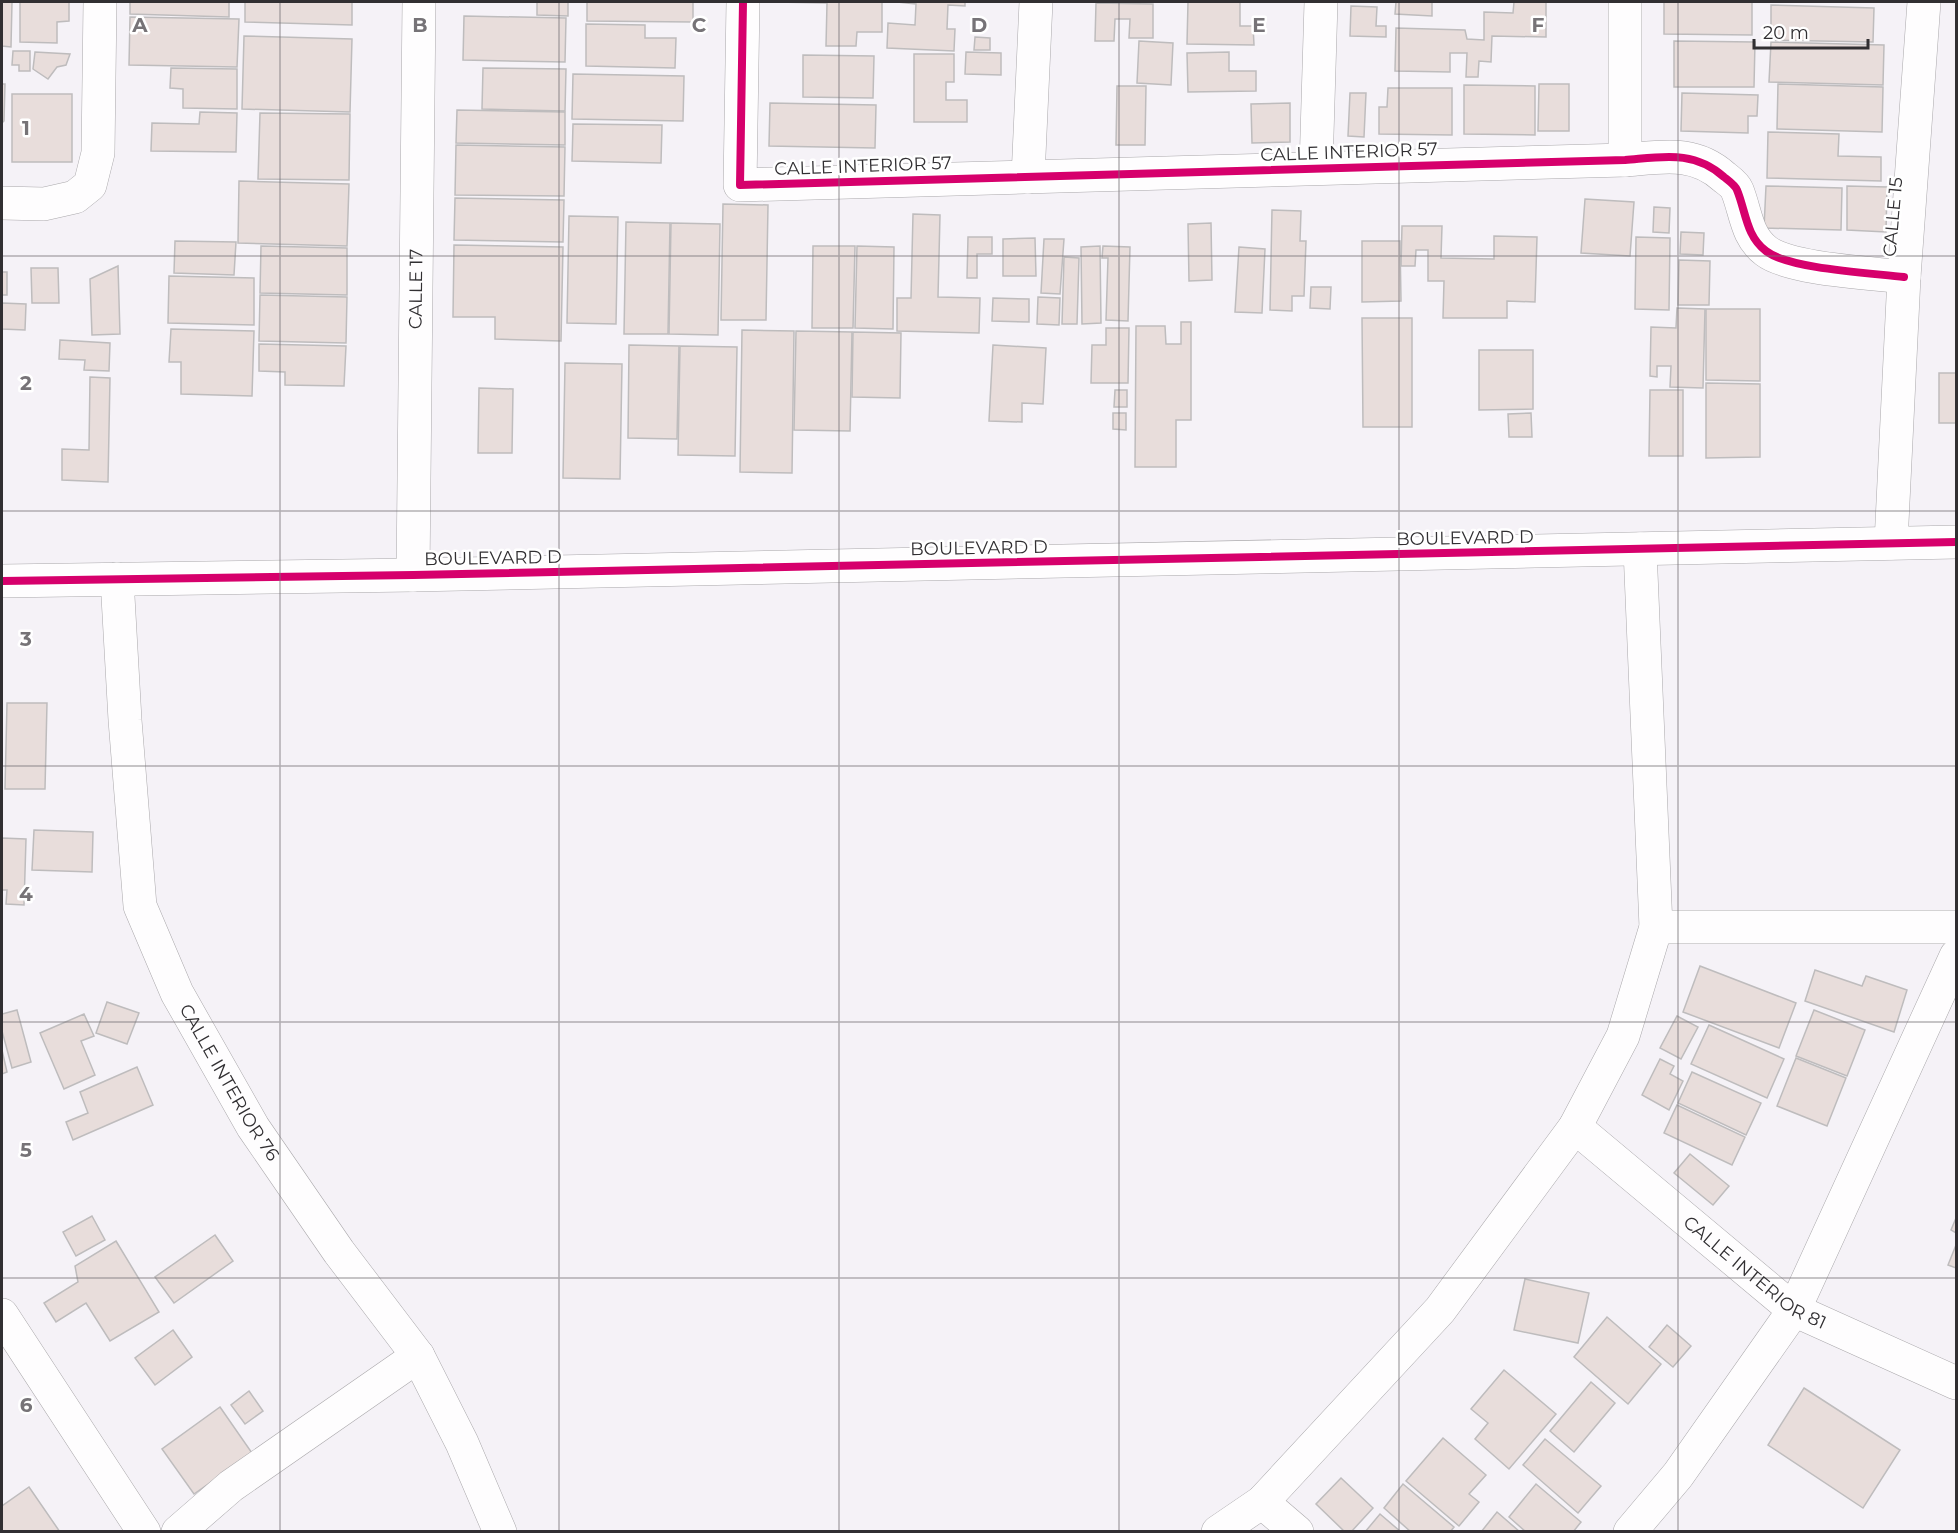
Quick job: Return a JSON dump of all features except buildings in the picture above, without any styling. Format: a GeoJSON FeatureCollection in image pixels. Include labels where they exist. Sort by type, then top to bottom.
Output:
{"type":"FeatureCollection","features":[{"type":"Feature","properties":{"kind":"street"},"geometry":{"type":"LineString","coordinates":[[2,203],[44,204],[75,197],[90,185],[98,153],[100,2]]}},
{"type":"Feature","properties":{"kind":"street","name":"CALLE 17"},"geometry":{"type":"LineString","coordinates":[[413,575],[419,2]]}},
{"type":"Feature","properties":{"kind":"street","name":"CALLE INTERIOR 57"},"geometry":{"type":"LineString","coordinates":[[743,2],[740,185],[1625,160],[1678,155],[1715,169],[1736,188],[1747,228],[1764,250],[1779,260],[1904,277]]}},
{"type":"Feature","properties":{"kind":"street"},"geometry":{"type":"LineString","coordinates":[[1028,177],[1036,2]]}},
{"type":"Feature","properties":{"kind":"street"},"geometry":{"type":"LineString","coordinates":[[1316,168],[1321,2]]}},
{"type":"Feature","properties":{"kind":"street"},"geometry":{"type":"LineString","coordinates":[[1625,2],[1625,160]]}},
{"type":"Feature","properties":{"kind":"street","name":"CALLE 15"},"geometry":{"type":"LineString","coordinates":[[1891,543],[1904,277],[1924,2]]}},
{"type":"Feature","properties":{"kind":"street","name":"BOULEVARD D"},"geometry":{"type":"LineString","coordinates":[[2,581],[413,575],[1956,542]]}},
{"type":"Feature","properties":{"kind":"street"},"geometry":{"type":"LineString","coordinates":[[1218,1532],[1262,1502],[1440,1310],[1575,1127],[1623,1036],[1656,927],[1640,549]]}},
{"type":"Feature","properties":{"kind":"street","name":"CALLE INTERIOR 76"},"geometry":{"type":"LineString","coordinates":[[117,579],[125,720],[140,906],[177,993],[253,1127],[339,1252],[418,1356],[462,1443],[501,1532]]}},
{"type":"Feature","properties":{"kind":"street"},"geometry":{"type":"LineString","coordinates":[[1656,927],[1956,927]]}},
{"type":"Feature","properties":{"kind":"street"},"geometry":{"type":"LineString","coordinates":[[1630,1532],[1678,1475],[1794,1310],[1956,956]]}},
{"type":"Feature","properties":{"kind":"street","name":"CALLE INTERIOR 81"},"geometry":{"type":"LineString","coordinates":[[1575,1127],[1794,1310],[1956,1383]]}},
{"type":"Feature","properties":{"kind":"street"},"geometry":{"type":"LineString","coordinates":[[2,1315],[144,1532]]}},
{"type":"Feature","properties":{"kind":"street"},"geometry":{"type":"LineString","coordinates":[[178,1532],[231,1486],[418,1356]]}},
{"type":"Feature","properties":{"kind":"street"},"geometry":{"type":"LineString","coordinates":[[487,1499],[525,1532]]}},
{"type":"Feature","properties":{"kind":"street"},"geometry":{"type":"LineString","coordinates":[[1262,1502],[1297,1532]]}},
{"type":"Feature","properties":{"kind":"cycle path"},"geometry":{"type":"LineString","coordinates":[[743,2],[740,185],[1678,157],[1713,168],[1733,185],[1737,190],[1754,238],[1766,251],[1777,257],[1811,266],[1904,277]]}},
{"type":"Feature","properties":{"kind":"cycle path"},"geometry":{"type":"LineString","coordinates":[[2,581],[413,575],[1956,542]]}}]}
